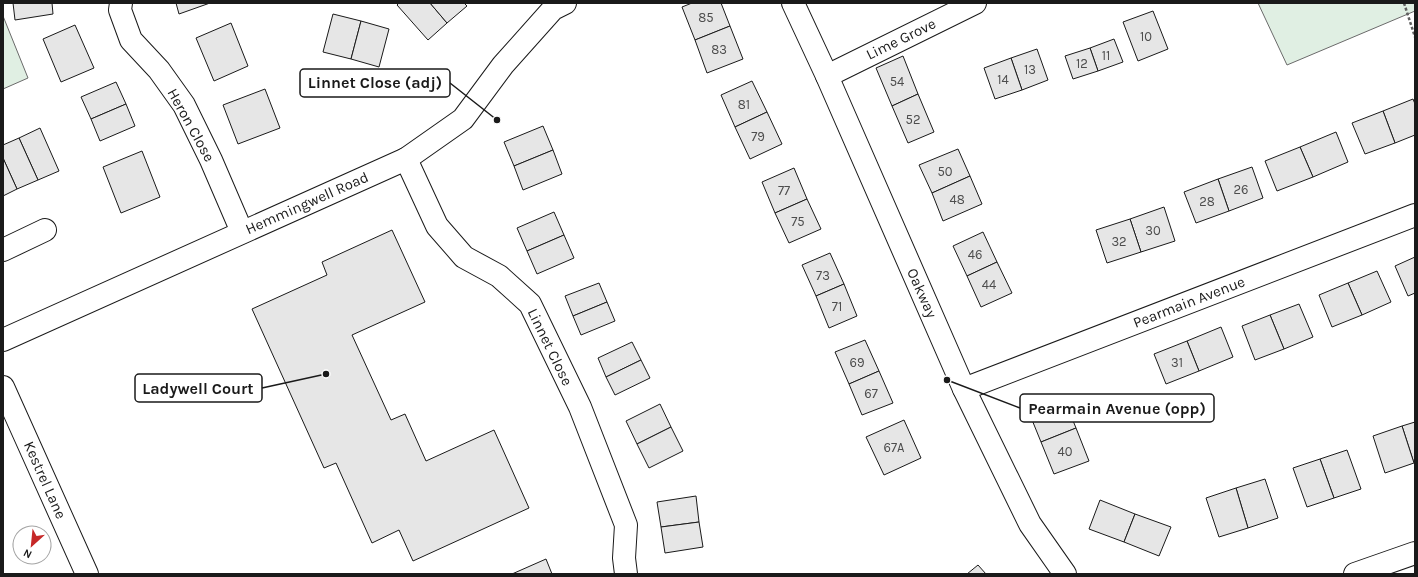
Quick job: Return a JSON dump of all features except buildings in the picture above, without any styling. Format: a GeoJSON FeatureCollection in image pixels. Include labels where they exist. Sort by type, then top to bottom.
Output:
{"type":"FeatureCollection","features":[{"type":"Feature","properties":{"kind":"street","name":"Heron Close"},"geometry":{"type":"LineString","coordinates":[[121,3],[120,10],[131,40],[159,70],[184,106],[211,160],[242,232]]}},
{"type":"Feature","properties":{"kind":"street","name":"Hemmingwell Road"},"geometry":{"type":"LineString","coordinates":[[3,340],[406,160],[463,119],[503,64],[553,9],[565,3]]}},
{"type":"Feature","properties":{"kind":"street","name":"Oakway"},"geometry":{"type":"LineString","coordinates":[[794,3],[964,389],[1030,524],[1065,574]]}},
{"type":"Feature","properties":{"kind":"street","name":"Lime Grove"},"geometry":{"type":"LineString","coordinates":[[827,76],[975,3]]}},
{"type":"Feature","properties":{"kind":"street","name":"Linnet Close"},"geometry":{"type":"LineString","coordinates":[[406,160],[437,226],[464,257],[499,276],[530,304],[580,407],[626,525],[624,558],[626,574]]}},
{"type":"Feature","properties":{"kind":"street","name":"Pearmain Avenue"},"geometry":{"type":"LineString","coordinates":[[964,389],[1415,215]]}},
{"type":"Feature","properties":{"kind":"street"},"geometry":{"type":"LineString","coordinates":[[3,250],[45,230]]}},
{"type":"Feature","properties":{"kind":"street","name":"Kestrel Lane"},"geometry":{"type":"LineString","coordinates":[[3,387],[88,574]]}},
{"type":"Feature","properties":{"kind":"street"},"geometry":{"type":"LineString","coordinates":[[1355,574],[1415,553]]}},
{"type":"Feature","properties":{"kind":"path"},"geometry":{"type":"LineString","coordinates":[[1404,3],[1415,37]]}},
{"type":"Feature","properties":{"kind":"green space"},"geometry":{"type":"Polygon","coordinates":[[[1258,3],[1415,3],[1415,11],[1287,65],[1258,3]]]}},
{"type":"Feature","properties":{"kind":"green space"},"geometry":{"type":"Polygon","coordinates":[[[3,16],[28,78],[3,89],[3,16]]]}},
{"type":"Feature","properties":{"kind":"place","name":"Linnet Close (adj)"},"geometry":{"type":"Point","coordinates":[497,120]}},
{"type":"Feature","properties":{"kind":"place","name":"Ladywell Court"},"geometry":{"type":"Point","coordinates":[326,374]}},
{"type":"Feature","properties":{"kind":"place","name":"Pearmain Avenue (opp)"},"geometry":{"type":"Point","coordinates":[947,380]}}]}
